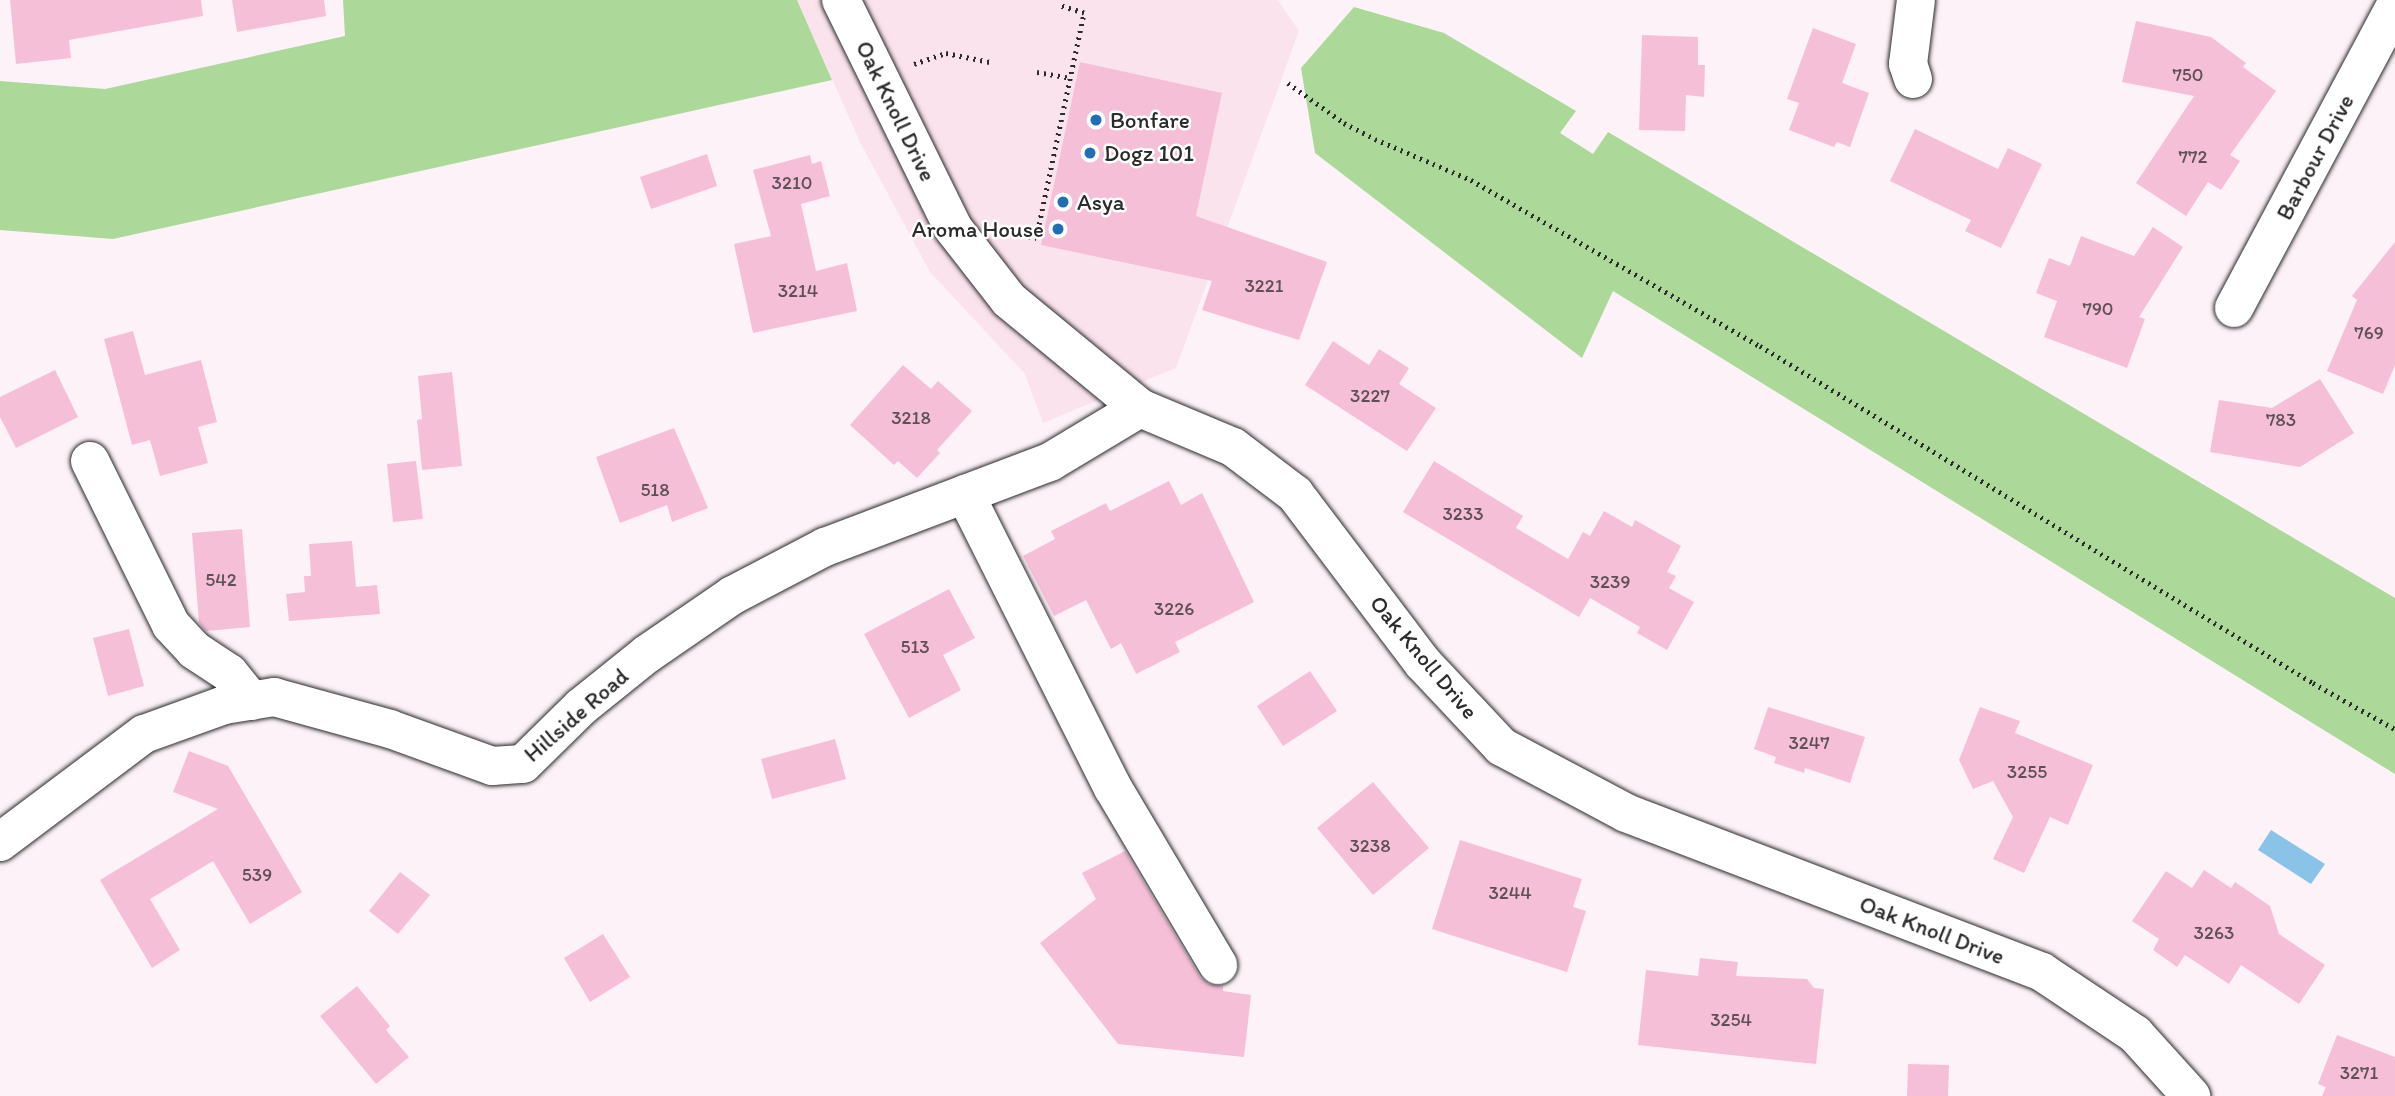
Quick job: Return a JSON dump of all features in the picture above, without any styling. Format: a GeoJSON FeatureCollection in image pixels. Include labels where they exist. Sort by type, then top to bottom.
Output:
{"type":"FeatureCollection","features":[{"type":"Feature","properties":{"kind":"street","name":"Oak Knoll Drive"},"geometry":{"type":"LineString","coordinates":[[841,0],[953,228],[1009,300],[1140,408],[1233,447],[1295,494],[1423,663],[1502,747],[1626,813],[2042,972],[2135,1034],[2191,1096]]}},
{"type":"Feature","properties":{"kind":"street"},"geometry":{"type":"LineString","coordinates":[[1913,79],[1908,64],[1916,0]]}},
{"type":"Feature","properties":{"kind":"street","name":"Barbour Drive"},"geometry":{"type":"LineString","coordinates":[[2234,308],[2395,6]]}},
{"type":"Feature","properties":{"kind":"street","name":"Hillside Road"},"geometry":{"type":"LineString","coordinates":[[0,842],[144,733],[224,705],[274,697],[390,729],[492,766],[523,764],[581,707],[637,661],[733,595],[825,547],[1050,462],[1140,408]]}},
{"type":"Feature","properties":{"kind":"street"},"geometry":{"type":"LineString","coordinates":[[90,461],[171,625],[194,650],[229,673],[252,701]]}},
{"type":"Feature","properties":{"kind":"street"},"geometry":{"type":"LineString","coordinates":[[965,494],[1113,788],[1218,965]]}},
{"type":"Feature","properties":{"kind":"path"},"geometry":{"type":"LineString","coordinates":[[1002,231],[1036,238],[1084,13],[1061,6]]}},
{"type":"Feature","properties":{"kind":"path"},"geometry":{"type":"LineString","coordinates":[[910,65],[946,53],[990,62]]}},
{"type":"Feature","properties":{"kind":"path"},"geometry":{"type":"LineString","coordinates":[[1037,72],[1070,78]]}},
{"type":"Feature","properties":{"kind":"path"},"geometry":{"type":"LineString","coordinates":[[1289,83],[1344,123],[1471,180],[1760,346],[2313,682],[2395,729]]}},
{"type":"Feature","properties":{"kind":"shaded area"},"geometry":{"type":"Polygon","coordinates":[[[797,0],[1278,0],[1299,31],[1176,368],[1043,423],[1025,374],[930,272],[860,142],[797,0]]]}},
{"type":"Feature","properties":{"kind":"green space"},"geometry":{"type":"Polygon","coordinates":[[[343,0],[797,0],[832,80],[113,239],[0,230],[0,81],[105,89],[345,36],[343,0]]]}},
{"type":"Feature","properties":{"kind":"green space"},"geometry":{"type":"Polygon","coordinates":[[[1354,7],[1444,33],[1576,111],[1560,133],[1593,154],[1608,132],[2395,598],[2395,774],[1613,291],[1582,358],[1315,153],[1301,68],[1354,7]]]}},
{"type":"Feature","properties":{"kind":"water"},"geometry":{"type":"Polygon","coordinates":[[[2271,830],[2325,864],[2311,884],[2258,850],[2271,830]]]}},
{"type":"Feature","properties":{"kind":"building"},"geometry":{"type":"Polygon","coordinates":[[[10,0],[201,0],[203,16],[69,40],[71,58],[16,64],[10,0]]]}},
{"type":"Feature","properties":{"kind":"building"},"geometry":{"type":"Polygon","coordinates":[[[232,0],[324,0],[326,16],[237,32],[232,0]]]}},
{"type":"Feature","properties":{"kind":"building"},"geometry":{"type":"Polygon","coordinates":[[[2136,21],[2211,37],[2246,63],[2243,67],[2276,91],[2230,155],[2240,161],[2221,190],[2208,182],[2186,216],[2136,183],[2194,96],[2122,82],[2136,21]]]}},
{"type":"Feature","properties":{"kind":"building"},"geometry":{"type":"Polygon","coordinates":[[[1813,28],[1856,44],[1842,83],[1869,93],[1850,147],[1837,142],[1834,147],[1789,130],[1799,103],[1787,99],[1813,28]]]}},
{"type":"Feature","properties":{"kind":"building"},"geometry":{"type":"Polygon","coordinates":[[[1642,35],[1698,37],[1698,65],[1705,65],[1704,97],[1686,95],[1685,131],[1639,130],[1642,35]]]}},
{"type":"Feature","properties":{"kind":"building"},"geometry":{"type":"Polygon","coordinates":[[[1080,62],[1222,93],[1196,216],[1327,262],[1299,340],[1202,310],[1212,281],[1041,245],[1080,62]]]}},
{"type":"Feature","properties":{"kind":"building"},"geometry":{"type":"Polygon","coordinates":[[[1915,129],[1998,169],[2008,148],[2042,164],[2001,248],[1965,231],[1971,220],[1890,181],[1915,129]]]}},
{"type":"Feature","properties":{"kind":"building"},"geometry":{"type":"Polygon","coordinates":[[[707,154],[717,186],[651,209],[640,177],[707,154]]]}},
{"type":"Feature","properties":{"kind":"building"},"geometry":{"type":"Polygon","coordinates":[[[810,155],[812,164],[821,161],[830,196],[801,204],[816,271],[847,263],[857,311],[753,333],[734,244],[771,236],[753,170],[810,155]]]}},
{"type":"Feature","properties":{"kind":"building"},"geometry":{"type":"Polygon","coordinates":[[[2153,227],[2183,247],[2139,317],[2145,319],[2127,368],[2044,337],[2057,301],[2036,293],[2049,258],[2070,266],[2081,236],[2134,256],[2153,227]]]}},
{"type":"Feature","properties":{"kind":"building"},"geometry":{"type":"Polygon","coordinates":[[[2395,242],[2395,365],[2383,394],[2327,371],[2357,300],[2352,296],[2395,242]]]}},
{"type":"Feature","properties":{"kind":"building"},"geometry":{"type":"Polygon","coordinates":[[[133,331],[145,375],[201,360],[217,422],[198,427],[208,463],[160,476],[150,440],[132,445],[104,339],[133,331]]]}},
{"type":"Feature","properties":{"kind":"building"},"geometry":{"type":"Polygon","coordinates":[[[1333,341],[1369,365],[1379,349],[1409,368],[1399,384],[1436,408],[1407,451],[1305,385],[1333,341]]]}},
{"type":"Feature","properties":{"kind":"building"},"geometry":{"type":"Polygon","coordinates":[[[903,365],[931,389],[938,381],[972,411],[937,450],[940,453],[917,478],[898,461],[894,465],[850,425],[903,365]]]}},
{"type":"Feature","properties":{"kind":"building"},"geometry":{"type":"Polygon","coordinates":[[[55,370],[78,417],[16,448],[0,417],[0,397],[55,370]]]}},
{"type":"Feature","properties":{"kind":"building"},"geometry":{"type":"Polygon","coordinates":[[[452,372],[462,466],[422,470],[417,420],[422,419],[418,376],[452,372]]]}},
{"type":"Feature","properties":{"kind":"building"},"geometry":{"type":"Polygon","coordinates":[[[2320,379],[2354,433],[2300,467],[2210,452],[2219,400],[2272,408],[2320,379]]]}},
{"type":"Feature","properties":{"kind":"building"},"geometry":{"type":"Polygon","coordinates":[[[674,428],[708,508],[672,522],[667,505],[620,523],[596,457],[674,428]]]}},
{"type":"Feature","properties":{"kind":"building"},"geometry":{"type":"Polygon","coordinates":[[[416,461],[423,519],[393,522],[387,464],[416,461]]]}},
{"type":"Feature","properties":{"kind":"building"},"geometry":{"type":"Polygon","coordinates":[[[1434,461],[1523,516],[1516,528],[1568,559],[1583,532],[1590,536],[1604,511],[1632,527],[1635,520],[1681,546],[1667,572],[1676,576],[1669,588],[1694,602],[1667,650],[1637,633],[1640,627],[1590,598],[1579,617],[1403,512],[1434,461]]]}},
{"type":"Feature","properties":{"kind":"building"},"geometry":{"type":"Polygon","coordinates":[[[1169,481],[1181,505],[1202,493],[1254,602],[1175,642],[1180,652],[1136,674],[1121,643],[1111,649],[1086,600],[1054,616],[1023,556],[1055,539],[1051,531],[1106,503],[1110,511],[1169,481]]]}},
{"type":"Feature","properties":{"kind":"building"},"geometry":{"type":"Polygon","coordinates":[[[242,529],[250,627],[206,631],[199,623],[192,533],[242,529]]]}},
{"type":"Feature","properties":{"kind":"building"},"geometry":{"type":"Polygon","coordinates":[[[352,541],[356,587],[377,585],[380,614],[289,621],[286,594],[305,592],[304,576],[311,576],[309,544],[352,541]]]}},
{"type":"Feature","properties":{"kind":"building"},"geometry":{"type":"Polygon","coordinates":[[[949,589],[975,638],[943,655],[961,690],[909,718],[864,634],[949,589]]]}},
{"type":"Feature","properties":{"kind":"building"},"geometry":{"type":"Polygon","coordinates":[[[129,629],[144,686],[108,696],[93,638],[129,629]]]}},
{"type":"Feature","properties":{"kind":"building"},"geometry":{"type":"Polygon","coordinates":[[[1310,671],[1337,711],[1283,746],[1257,706],[1310,671]]]}},
{"type":"Feature","properties":{"kind":"building"},"geometry":{"type":"Polygon","coordinates":[[[1768,707],[1865,737],[1850,783],[1805,768],[1804,773],[1774,763],[1776,757],[1754,749],[1768,707]]]}},
{"type":"Feature","properties":{"kind":"building"},"geometry":{"type":"Polygon","coordinates":[[[1980,707],[2020,721],[2015,733],[2093,765],[2068,825],[2050,817],[2024,873],[1993,859],[2013,817],[1993,781],[1973,789],[1959,760],[1980,707]]]}},
{"type":"Feature","properties":{"kind":"building"},"geometry":{"type":"Polygon","coordinates":[[[835,739],[846,779],[772,799],[761,759],[835,739]]]}},
{"type":"Feature","properties":{"kind":"building"},"geometry":{"type":"Polygon","coordinates":[[[189,751],[228,766],[302,892],[250,924],[213,861],[150,899],[180,950],[152,968],[100,880],[218,809],[173,792],[189,751]]]}},
{"type":"Feature","properties":{"kind":"building"},"geometry":{"type":"Polygon","coordinates":[[[1373,782],[1429,848],[1373,895],[1317,828],[1373,782]]]}},
{"type":"Feature","properties":{"kind":"building"},"geometry":{"type":"Polygon","coordinates":[[[1460,840],[1582,879],[1573,907],[1586,911],[1567,972],[1432,929],[1460,840]]]}},
{"type":"Feature","properties":{"kind":"building"},"geometry":{"type":"Polygon","coordinates":[[[1125,851],[1200,977],[1208,984],[1223,986],[1223,991],[1251,995],[1244,1057],[1118,1044],[1040,943],[1096,899],[1082,873],[1125,851]]]}},
{"type":"Feature","properties":{"kind":"building"},"geometry":{"type":"Polygon","coordinates":[[[2204,870],[2231,888],[2235,882],[2270,906],[2279,934],[2325,965],[2299,1004],[2241,965],[2229,984],[2185,955],[2177,967],[2153,950],[2159,939],[2132,921],[2166,871],[2192,888],[2204,870]]]}},
{"type":"Feature","properties":{"kind":"building"},"geometry":{"type":"Polygon","coordinates":[[[400,872],[430,895],[398,934],[369,911],[400,872]]]}},
{"type":"Feature","properties":{"kind":"building"},"geometry":{"type":"Polygon","coordinates":[[[603,934],[630,977],[590,1002],[564,958],[603,934]]]}},
{"type":"Feature","properties":{"kind":"building"},"geometry":{"type":"Polygon","coordinates":[[[1700,958],[1738,962],[1736,976],[1807,979],[1814,988],[1824,989],[1816,1064],[1638,1045],[1646,970],[1698,976],[1700,958]]]}},
{"type":"Feature","properties":{"kind":"building"},"geometry":{"type":"Polygon","coordinates":[[[357,986],[390,1026],[386,1030],[409,1057],[376,1084],[320,1016],[357,986]]]}},
{"type":"Feature","properties":{"kind":"building"},"geometry":{"type":"Polygon","coordinates":[[[2337,1035],[2395,1057],[2395,1096],[2322,1096],[2326,1087],[2318,1084],[2337,1035]]]}},
{"type":"Feature","properties":{"kind":"building"},"geometry":{"type":"Polygon","coordinates":[[[1908,1064],[1949,1065],[1948,1096],[1907,1096],[1908,1064]]]}},
{"type":"Feature","properties":{"kind":"place","name":"Bonfare"},"geometry":{"type":"Point","coordinates":[1096,120]}},
{"type":"Feature","properties":{"kind":"place","name":"Dogz 101"},"geometry":{"type":"Point","coordinates":[1090,153]}},
{"type":"Feature","properties":{"kind":"place","name":"Asya"},"geometry":{"type":"Point","coordinates":[1063,202]}},
{"type":"Feature","properties":{"kind":"place","name":"Aroma House"},"geometry":{"type":"Point","coordinates":[1058,229]}}]}
